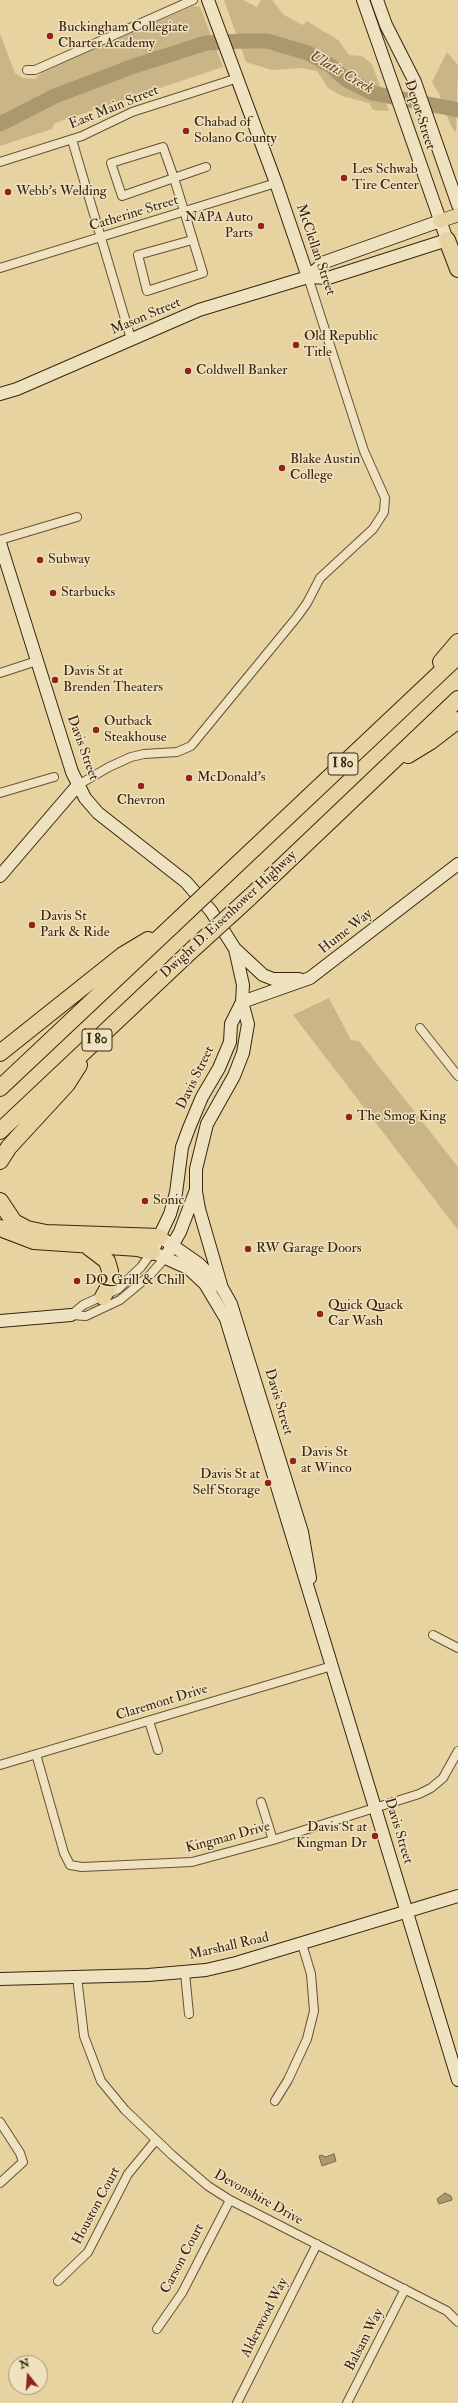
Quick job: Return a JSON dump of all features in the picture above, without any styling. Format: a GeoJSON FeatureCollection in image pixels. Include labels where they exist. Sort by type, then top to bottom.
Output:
{"type":"FeatureCollection","features":[{"type":"Feature","properties":{"kind":"highway"},"geometry":{"type":"LineString","coordinates":[[452,238],[458,269]]}},
{"type":"Feature","properties":{"kind":"highway"},"geometry":{"type":"LineString","coordinates":[[404,707],[458,642]]}},
{"type":"Feature","properties":{"kind":"highway","name":"I 80"},"geometry":{"type":"LineString","coordinates":[[0,1088],[458,656]]}},
{"type":"Feature","properties":{"kind":"highway","name":"Dwight D. Eisenhower Highway"},"geometry":{"type":"LineString","coordinates":[[0,1131],[249,898],[458,699]]}},
{"type":"Feature","properties":{"kind":"highway"},"geometry":{"type":"LineString","coordinates":[[380,773],[431,741],[458,720]]}},
{"type":"Feature","properties":{"kind":"highway"},"geometry":{"type":"LineString","coordinates":[[0,1053],[123,955],[173,925]]}},
{"type":"Feature","properties":{"kind":"highway"},"geometry":{"type":"LineString","coordinates":[[0,1161],[13,1142],[67,1084],[94,1043]]}},
{"type":"Feature","properties":{"kind":"highway"},"geometry":{"type":"LineString","coordinates":[[0,1202],[14,1222],[27,1229],[46,1233],[167,1241]]}},
{"type":"Feature","properties":{"kind":"highway"},"geometry":{"type":"LineString","coordinates":[[0,1228],[34,1241],[138,1248],[159,1255]]}},
{"type":"Feature","properties":{"kind":"highway"},"geometry":{"type":"LineString","coordinates":[[86,1245],[100,1253],[108,1265],[110,1284],[103,1297]]}},
{"type":"Feature","properties":{"kind":"main road"},"geometry":{"type":"LineString","coordinates":[[440,221],[458,215]]}},
{"type":"Feature","properties":{"kind":"street"},"geometry":{"type":"LineString","coordinates":[[27,70],[35,70],[193,0]]}},
{"type":"Feature","properties":{"kind":"street","name":"McClellan Street"},"geometry":{"type":"LineString","coordinates":[[78,785],[109,767],[131,758],[144,754],[176,752],[190,746],[297,616],[307,603],[320,578],[373,529],[384,512],[385,498],[364,451],[276,183],[208,0]]}},
{"type":"Feature","properties":{"kind":"street","name":"Depot Street"},"geometry":{"type":"LineString","coordinates":[[363,0],[404,114],[440,221],[452,238]]}},
{"type":"Feature","properties":{"kind":"street","name":"Depot Street"},"geometry":{"type":"LineString","coordinates":[[377,0],[386,25],[415,82],[458,205]]}},
{"type":"Feature","properties":{"kind":"street","name":"East Main Street"},"geometry":{"type":"LineString","coordinates":[[0,162],[72,140],[132,112],[238,78]]}},
{"type":"Feature","properties":{"kind":"street"},"geometry":{"type":"LineString","coordinates":[[72,140],[131,339]]}},
{"type":"Feature","properties":{"kind":"street"},"geometry":{"type":"LineString","coordinates":[[192,240],[138,255],[147,291],[203,273],[174,178],[163,147],[111,163],[122,196],[174,178],[206,167]]}},
{"type":"Feature","properties":{"kind":"street","name":"Catherine Street"},"geometry":{"type":"LineString","coordinates":[[0,268],[276,183]]}},
{"type":"Feature","properties":{"kind":"street","name":"Mason Street"},"geometry":{"type":"LineString","coordinates":[[308,278],[325,262],[440,221]]}},
{"type":"Feature","properties":{"kind":"street","name":"Mason Street"},"geometry":{"type":"LineString","coordinates":[[0,394],[24,387],[199,310],[308,278],[328,278],[452,238]]}},
{"type":"Feature","properties":{"kind":"street"},"geometry":{"type":"LineString","coordinates":[[0,540],[77,517]]}},
{"type":"Feature","properties":{"kind":"street","name":"Davis Street"},"geometry":{"type":"LineString","coordinates":[[0,543],[70,765],[85,798],[98,813],[186,882],[211,910],[235,949],[243,985],[242,1002],[248,1024],[243,1053],[234,1076],[207,1124],[196,1170],[196,1190],[159,1255],[188,1268],[205,1284],[226,1319],[302,1575],[309,1591],[376,1807],[458,2078]]}},
{"type":"Feature","properties":{"kind":"street"},"geometry":{"type":"LineString","coordinates":[[0,672],[37,661]]}},
{"type":"Feature","properties":{"kind":"street"},"geometry":{"type":"LineString","coordinates":[[0,793],[54,777]]}},
{"type":"Feature","properties":{"kind":"street"},"geometry":{"type":"LineString","coordinates":[[0,876],[78,785]]}},
{"type":"Feature","properties":{"kind":"street","name":"Hume Way"},"geometry":{"type":"LineString","coordinates":[[242,1002],[310,978],[458,864]]}},
{"type":"Feature","properties":{"kind":"street"},"geometry":{"type":"LineString","coordinates":[[235,949],[263,975],[273,979],[310,978]]}},
{"type":"Feature","properties":{"kind":"street","name":"Davis Street"},"geometry":{"type":"LineString","coordinates":[[167,1241],[176,1193],[182,1147],[202,1097],[219,1068],[230,1042],[231,1024],[242,1002]]}},
{"type":"Feature","properties":{"kind":"street"},"geometry":{"type":"LineString","coordinates":[[420,1028],[458,1076]]}},
{"type":"Feature","properties":{"kind":"street"},"geometry":{"type":"LineString","coordinates":[[196,1190],[199,1210],[222,1288]]}},
{"type":"Feature","properties":{"kind":"street","name":"Davis Street"},"geometry":{"type":"LineString","coordinates":[[167,1241],[199,1264],[222,1288],[240,1328],[302,1532],[310,1576],[309,1591]]}},
{"type":"Feature","properties":{"kind":"street"},"geometry":{"type":"LineString","coordinates":[[71,1315],[83,1305],[118,1289],[159,1255]]}},
{"type":"Feature","properties":{"kind":"street"},"geometry":{"type":"LineString","coordinates":[[0,1321],[71,1315],[86,1316],[120,1300],[150,1275],[159,1255]]}},
{"type":"Feature","properties":{"kind":"street"},"geometry":{"type":"LineString","coordinates":[[433,1635],[458,1648]]}},
{"type":"Feature","properties":{"kind":"street","name":"Claremont Drive"},"geometry":{"type":"LineString","coordinates":[[0,1765],[332,1666]]}},
{"type":"Feature","properties":{"kind":"street"},"geometry":{"type":"LineString","coordinates":[[149,1721],[158,1750]]}},
{"type":"Feature","properties":{"kind":"street","name":"Kingman Drive"},"geometry":{"type":"LineString","coordinates":[[36,1754],[64,1853],[70,1865],[82,1867],[192,1862],[273,1840],[419,1794],[432,1788],[443,1778],[458,1751]]}},
{"type":"Feature","properties":{"kind":"street"},"geometry":{"type":"LineString","coordinates":[[261,1802],[273,1840]]}},
{"type":"Feature","properties":{"kind":"street","name":"Marshall Road"},"geometry":{"type":"LineString","coordinates":[[0,1979],[185,1973],[230,1965],[458,1896]]}},
{"type":"Feature","properties":{"kind":"street"},"geometry":{"type":"LineString","coordinates":[[275,2101],[288,2080],[307,2039],[314,2011],[311,1974],[302,1944]]}},
{"type":"Feature","properties":{"kind":"street"},"geometry":{"type":"LineString","coordinates":[[185,1973],[189,2014]]}},
{"type":"Feature","properties":{"kind":"street","name":"Devonshire Drive"},"geometry":{"type":"LineString","coordinates":[[77,1977],[84,2036],[101,2082],[125,2110],[193,2174],[230,2200],[447,2311],[458,2322]]}},
{"type":"Feature","properties":{"kind":"street"},"geometry":{"type":"LineString","coordinates":[[0,2122],[20,2153],[23,2162],[0,2183]]}},
{"type":"Feature","properties":{"kind":"street","name":"Houston Court"},"geometry":{"type":"LineString","coordinates":[[58,2281],[88,2252],[128,2174],[156,2140]]}},
{"type":"Feature","properties":{"kind":"street","name":"Carson Court"},"geometry":{"type":"LineString","coordinates":[[157,2329],[182,2292],[230,2200]]}},
{"type":"Feature","properties":{"kind":"street","name":"Alderwood Way"},"geometry":{"type":"LineString","coordinates":[[237,2403],[317,2244]]}},
{"type":"Feature","properties":{"kind":"street","name":"Balsam Way"},"geometry":{"type":"LineString","coordinates":[[347,2403],[405,2289]]}},
{"type":"Feature","properties":{"kind":"shaded area"},"geometry":{"type":"Polygon","coordinates":[[[224,0],[243,0],[257,7],[261,0],[272,0],[284,15],[303,25],[307,21],[338,40],[349,55],[362,56],[372,64],[389,111],[373,110],[369,103],[342,96],[328,88],[317,71],[301,68],[272,70],[246,62],[224,0]]]}},
{"type":"Feature","properties":{"kind":"shaded area"},"geometry":{"type":"Polygon","coordinates":[[[193,6],[200,7],[223,67],[58,122],[54,124],[52,129],[0,146],[0,34],[15,73],[23,78],[35,79],[46,69],[193,6]]]}},
{"type":"Feature","properties":{"kind":"shaded area"},"geometry":{"type":"Polygon","coordinates":[[[447,52],[458,65],[456,133],[451,126],[439,94],[432,82],[447,52]]]}},
{"type":"Feature","properties":{"kind":"shaded area"},"geometry":{"type":"Polygon","coordinates":[[[329,998],[351,1040],[359,1041],[458,1167],[458,1230],[293,1015],[329,998]]]}},
{"type":"Feature","properties":{"kind":"shaded area"},"geometry":{"type":"Polygon","coordinates":[[[334,2154],[336,2161],[322,2166],[319,2156],[322,2155],[325,2157],[334,2154]]]}},
{"type":"Feature","properties":{"kind":"shaded area"},"geometry":{"type":"Polygon","coordinates":[[[445,2193],[451,2196],[452,2200],[439,2204],[437,2199],[445,2193]]]}},
{"type":"Feature","properties":{"kind":"waterway","name":"Ulatis Creek"},"geometry":{"type":"LineString","coordinates":[[0,124],[55,96],[131,67],[206,43],[243,41],[267,41],[308,53],[331,66],[345,79],[372,93],[458,110]]}},
{"type":"Feature","properties":{"kind":"place","name":"Buckingham Collegiate Charter Academy"},"geometry":{"type":"Point","coordinates":[50,36]}},
{"type":"Feature","properties":{"kind":"place","name":"Chabad of Solano County"},"geometry":{"type":"Point","coordinates":[186,131]}},
{"type":"Feature","properties":{"kind":"place","name":"Les Schwab Tire Center"},"geometry":{"type":"Point","coordinates":[344,178]}},
{"type":"Feature","properties":{"kind":"place","name":"Webb's Welding"},"geometry":{"type":"Point","coordinates":[8,192]}},
{"type":"Feature","properties":{"kind":"place","name":"NAPA Auto Parts"},"geometry":{"type":"Point","coordinates":[261,226]}},
{"type":"Feature","properties":{"kind":"place","name":"Old Republic Title"},"geometry":{"type":"Point","coordinates":[296,345]}},
{"type":"Feature","properties":{"kind":"place","name":"Coldwell Banker"},"geometry":{"type":"Point","coordinates":[188,371]}},
{"type":"Feature","properties":{"kind":"place","name":"Blake Austin College"},"geometry":{"type":"Point","coordinates":[282,468]}},
{"type":"Feature","properties":{"kind":"place","name":"Subway"},"geometry":{"type":"Point","coordinates":[40,560]}},
{"type":"Feature","properties":{"kind":"place","name":"Starbucks"},"geometry":{"type":"Point","coordinates":[53,593]}},
{"type":"Feature","properties":{"kind":"place","name":"Davis St at Brenden Theaters"},"geometry":{"type":"Point","coordinates":[55,680]}},
{"type":"Feature","properties":{"kind":"place","name":"Outback Steakhouse"},"geometry":{"type":"Point","coordinates":[96,730]}},
{"type":"Feature","properties":{"kind":"place","name":"McDonald's"},"geometry":{"type":"Point","coordinates":[189,778]}},
{"type":"Feature","properties":{"kind":"place","name":"Chevron"},"geometry":{"type":"Point","coordinates":[141,786]}},
{"type":"Feature","properties":{"kind":"place","name":"Davis St Park & Ride"},"geometry":{"type":"Point","coordinates":[32,925]}},
{"type":"Feature","properties":{"kind":"place","name":"The Smog King"},"geometry":{"type":"Point","coordinates":[349,1117]}},
{"type":"Feature","properties":{"kind":"place","name":"Sonic"},"geometry":{"type":"Point","coordinates":[145,1201]}},
{"type":"Feature","properties":{"kind":"place","name":"RW Garage Doors"},"geometry":{"type":"Point","coordinates":[248,1249]}},
{"type":"Feature","properties":{"kind":"place","name":"DQ Grill & Chill"},"geometry":{"type":"Point","coordinates":[77,1281]}},
{"type":"Feature","properties":{"kind":"place","name":"Quick Quack Car Wash"},"geometry":{"type":"Point","coordinates":[320,1314]}},
{"type":"Feature","properties":{"kind":"place","name":"Davis St at Winco"},"geometry":{"type":"Point","coordinates":[293,1461]}},
{"type":"Feature","properties":{"kind":"place","name":"Davis St at Self Storage"},"geometry":{"type":"Point","coordinates":[268,1483]}},
{"type":"Feature","properties":{"kind":"place","name":"Davis St at Kingman Dr"},"geometry":{"type":"Point","coordinates":[375,1836]}}]}
